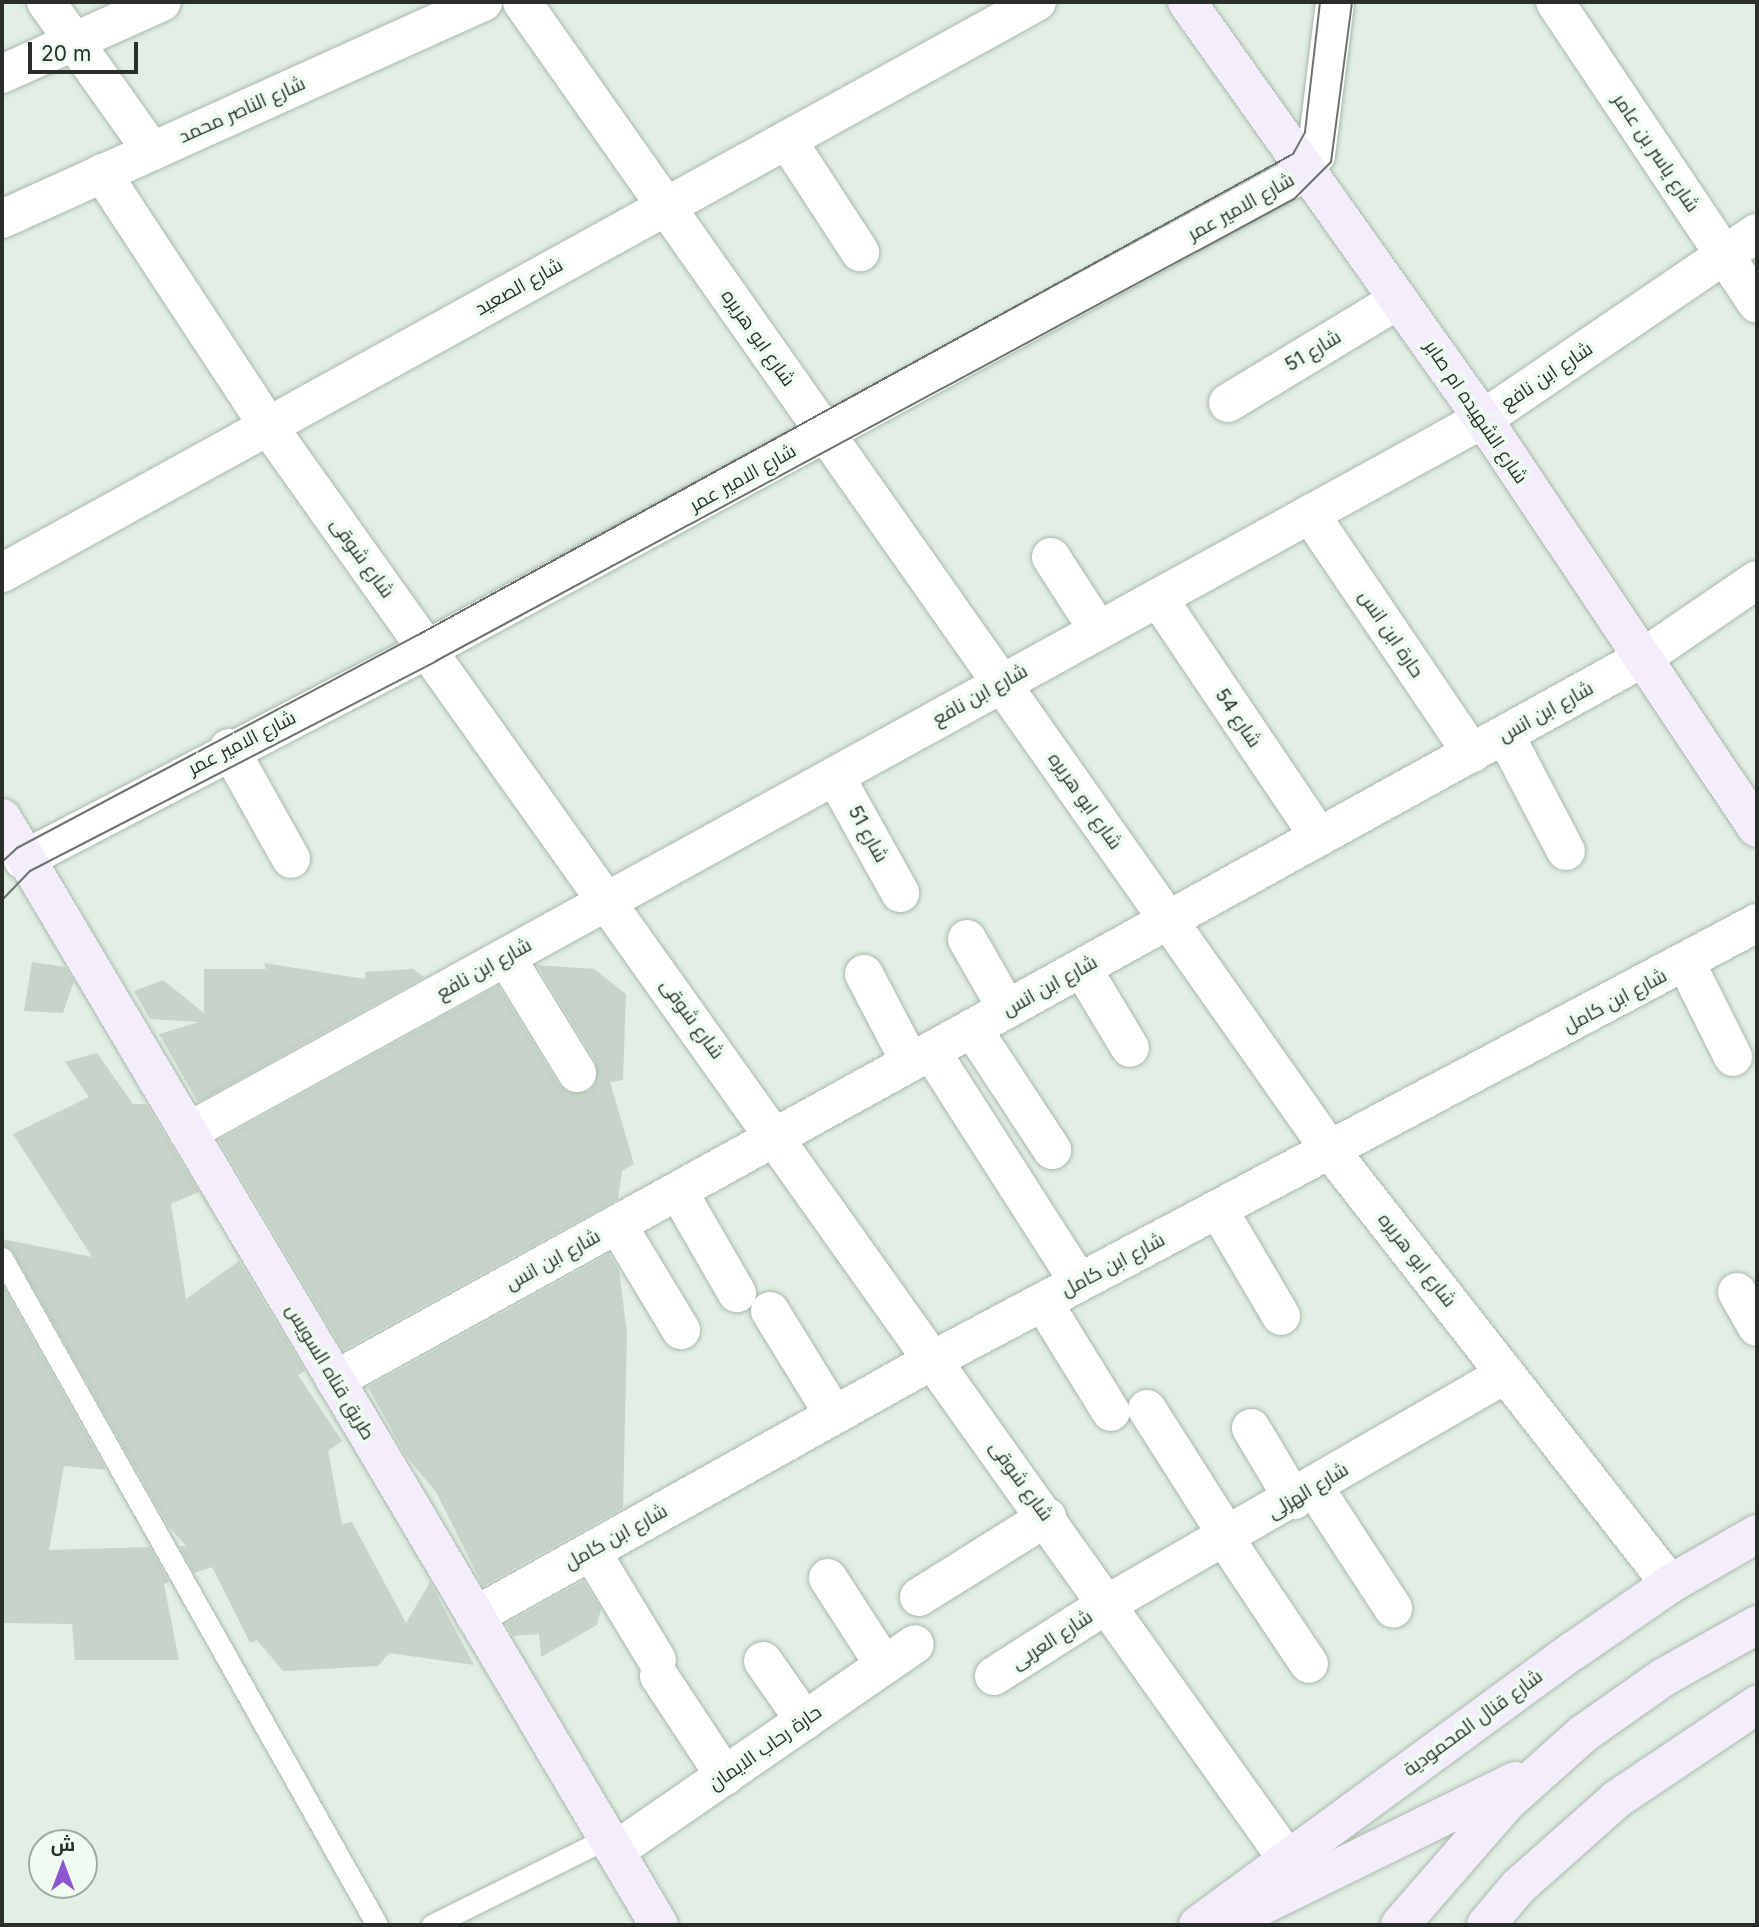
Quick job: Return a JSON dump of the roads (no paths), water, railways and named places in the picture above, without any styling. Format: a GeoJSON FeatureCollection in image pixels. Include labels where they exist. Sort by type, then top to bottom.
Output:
{"type":"FeatureCollection","features":[{"type":"Feature","properties":{"kind":"street"},"geometry":{"type":"LineString","coordinates":[[46,2],[76,40],[152,150]]}},
{"type":"Feature","properties":{"kind":"street"},"geometry":{"type":"LineString","coordinates":[[2,74],[162,2]]}},
{"type":"Feature","properties":{"kind":"street","name":"شارع الناصر محمد"},"geometry":{"type":"LineString","coordinates":[[2,219],[483,2]]}},
{"type":"Feature","properties":{"kind":"street","name":"شارع ابو هريره"},"geometry":{"type":"LineString","coordinates":[[522,2],[1330,1150],[1670,1584]]}},
{"type":"Feature","properties":{"kind":"street","name":"شارع الصعيد"},"geometry":{"type":"LineString","coordinates":[[2,573],[1037,2]]}},
{"type":"Feature","properties":{"kind":"street","name":"شارع الشهيده ام صابر"},"geometry":{"type":"LineString","coordinates":[[1187,2],[1483,419],[1641,659],[1757,828]]}},
{"type":"Feature","properties":{"kind":"street","name":"شارع الامير عمر"},"geometry":{"type":"LineString","coordinates":[[13,869],[229,748],[428,649],[825,434],[1305,169],[1316,155],[1325,111],[1335,2]]}},
{"type":"Feature","properties":{"kind":"street","name":"شارع ياسر بن عامر"},"geometry":{"type":"LineString","coordinates":[[1555,2],[1757,304]]}},
{"type":"Feature","properties":{"kind":"street"},"geometry":{"type":"LineString","coordinates":[[786,139],[860,252]]}},
{"type":"Feature","properties":{"kind":"street","name":"شارع شوقى"},"geometry":{"type":"LineString","coordinates":[[103,173],[268,426],[777,1136],[1288,1860]]}},
{"type":"Feature","properties":{"kind":"street","name":"شارع ابن نافع"},"geometry":{"type":"LineString","coordinates":[[188,1132],[1483,419],[1757,233]]}},
{"type":"Feature","properties":{"kind":"street","name":"شارع 51"},"geometry":{"type":"LineString","coordinates":[[1228,402],[1398,300]]}},
{"type":"Feature","properties":{"kind":"street","name":"حارة ابن انس"},"geometry":{"type":"LineString","coordinates":[[1310,514],[1472,753]]}},
{"type":"Feature","properties":{"kind":"street"},"geometry":{"type":"LineString","coordinates":[[1051,557],[1098,630]]}},
{"type":"Feature","properties":{"kind":"street","name":"شارع ابن انس"},"geometry":{"type":"LineString","coordinates":[[335,1380],[1641,659],[1757,580]]}},
{"type":"Feature","properties":{"kind":"street","name":"شارع 54"},"geometry":{"type":"LineString","coordinates":[[1158,598],[1319,837]]}},
{"type":"Feature","properties":{"kind":"street"},"geometry":{"type":"LineString","coordinates":[[1505,735],[1566,851]]}},
{"type":"Feature","properties":{"kind":"street"},"geometry":{"type":"LineString","coordinates":[[229,748],[291,859]]}},
{"type":"Feature","properties":{"kind":"street","name":"شارع 51"},"geometry":{"type":"LineString","coordinates":[[835,776],[900,893]]}},
{"type":"Feature","properties":{"kind":"street","name":"طريق قناه السويس"},"geometry":{"type":"LineString","coordinates":[[2,818],[13,869],[188,1132],[659,1925]]}},
{"type":"Feature","properties":{"kind":"street","name":"شارع ابن كامل"},"geometry":{"type":"LineString","coordinates":[[475,1616],[933,1360],[1757,923]]}},
{"type":"Feature","properties":{"kind":"street"},"geometry":{"type":"LineString","coordinates":[[967,939],[1007,1009]]}},
{"type":"Feature","properties":{"kind":"street"},"geometry":{"type":"LineString","coordinates":[[506,957],[577,1073]]}},
{"type":"Feature","properties":{"kind":"street"},"geometry":{"type":"LineString","coordinates":[[1686,963],[1733,1057]]}},
{"type":"Feature","properties":{"kind":"street"},"geometry":{"type":"LineString","coordinates":[[1082,968],[1130,1048]]}},
{"type":"Feature","properties":{"kind":"street"},"geometry":{"type":"LineString","coordinates":[[864,974],[1079,1282]]}},
{"type":"Feature","properties":{"kind":"street"},"geometry":{"type":"LineString","coordinates":[[972,1028],[1052,1150]]}},
{"type":"Feature","properties":{"kind":"street"},"geometry":{"type":"LineString","coordinates":[[678,1191],[737,1293]]}},
{"type":"Feature","properties":{"kind":"street"},"geometry":{"type":"LineString","coordinates":[[1218,1209],[1281,1316]]}},
{"type":"Feature","properties":{"kind":"street"},"geometry":{"type":"LineString","coordinates":[[617,1224],[681,1330]]}},
{"type":"Feature","properties":{"kind":"street"},"geometry":{"type":"LineString","coordinates":[[1737,1292],[1757,1327]]}},
{"type":"Feature","properties":{"kind":"street"},"geometry":{"type":"LineString","coordinates":[[1044,1302],[1227,1539],[1309,1664]]}},
{"type":"Feature","properties":{"kind":"street"},"geometry":{"type":"LineString","coordinates":[[770,1311],[834,1415]]}},
{"type":"Feature","properties":{"kind":"street","name":"شارع الهزلى"},"geometry":{"type":"LineString","coordinates":[[1109,1603],[1227,1539],[1506,1374]]}},
{"type":"Feature","properties":{"kind":"street"},"geometry":{"type":"LineString","coordinates":[[1251,1428],[1392,1608]]}},
{"type":"Feature","properties":{"kind":"street"},"geometry":{"type":"LineString","coordinates":[[919,1597],[1047,1517]]}},
{"type":"Feature","properties":{"kind":"street","name":"شارع قنال المحمودية"},"geometry":{"type":"LineString","coordinates":[[1198,1925],[1477,1717],[1670,1584],[1757,1534]]}},
{"type":"Feature","properties":{"kind":"street"},"geometry":{"type":"LineString","coordinates":[[591,1551],[658,1668],[725,1776]]}},
{"type":"Feature","properties":{"kind":"street"},"geometry":{"type":"LineString","coordinates":[[828,1577],[884,1665]]}},
{"type":"Feature","properties":{"kind":"street","name":"شارع العربى"},"geometry":{"type":"LineString","coordinates":[[994,1676],[1109,1603]]}},
{"type":"Feature","properties":{"kind":"street"},"geometry":{"type":"LineString","coordinates":[[1400,1925],[1470,1840],[1545,1766],[1664,1677],[1757,1625]]}},
{"type":"Feature","properties":{"kind":"street","name":"حارة رحاب الايمان"},"geometry":{"type":"LineString","coordinates":[[611,1845],[725,1776],[915,1644]]}},
{"type":"Feature","properties":{"kind":"street"},"geometry":{"type":"LineString","coordinates":[[764,1661],[805,1721]]}},
{"type":"Feature","properties":{"kind":"street"},"geometry":{"type":"LineString","coordinates":[[1486,1925],[1518,1887],[1617,1798],[1757,1705]]}},
{"type":"Feature","properties":{"kind":"street"},"geometry":{"type":"LineString","coordinates":[[1222,1925],[1545,1766]]}},
{"type":"Feature","properties":{"kind":"street"},"geometry":{"type":"LineString","coordinates":[[1507,1925],[1518,1887]]}},
{"type":"Feature","properties":{"kind":"lane"},"geometry":{"type":"LineString","coordinates":[[2,1258],[377,1925]]}},
{"type":"Feature","properties":{"kind":"lane"},"geometry":{"type":"LineString","coordinates":[[432,1925],[611,1845]]}},
{"type":"Feature","properties":{"kind":"tram line"},"geometry":{"type":"LineString","coordinates":[[2,862],[17,848],[418,635],[1293,154],[1305,132],[1320,2]]}},
{"type":"Feature","properties":{"kind":"tram line"},"geometry":{"type":"LineString","coordinates":[[2,900],[30,871],[436,661],[1294,199],[1331,162],[1352,2]]}}]}
